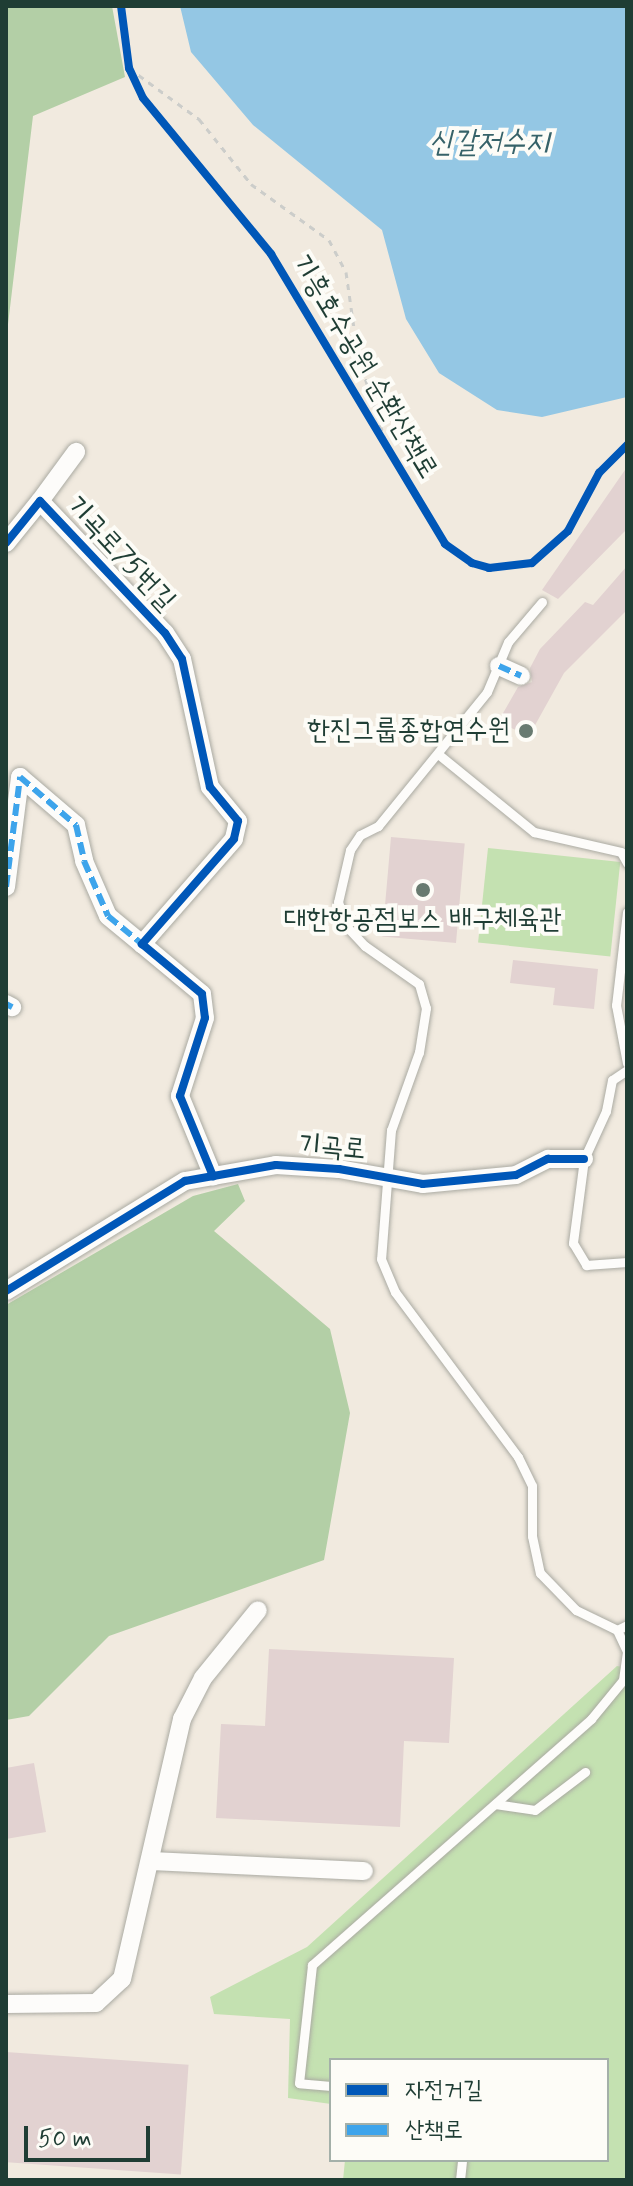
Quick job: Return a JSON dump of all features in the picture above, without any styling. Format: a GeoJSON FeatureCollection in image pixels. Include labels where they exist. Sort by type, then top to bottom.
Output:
{"type":"FeatureCollection","features":[{"type":"Feature","properties":{"kind":"street"},"geometry":{"type":"LineString","coordinates":[[40,501],[76,452]]}},
{"type":"Feature","properties":{"kind":"street","name":"기곡로75번길"},"geometry":{"type":"LineString","coordinates":[[6,543],[40,501],[165,633],[182,659],[210,787],[238,821],[234,839],[142,944]]}},
{"type":"Feature","properties":{"kind":"street"},"geometry":{"type":"LineString","coordinates":[[499,666],[521,676]]}},
{"type":"Feature","properties":{"kind":"street"},"geometry":{"type":"LineString","coordinates":[[6,887],[20,777],[76,825],[84,861],[108,916],[202,994],[205,1018],[180,1096],[213,1176]]}},
{"type":"Feature","properties":{"kind":"street","name":"기곡로"},"geometry":{"type":"LineString","coordinates":[[6,1291],[185,1181],[276,1165],[386,1175],[423,1184],[516,1175],[548,1159],[584,1159]]}},
{"type":"Feature","properties":{"kind":"street"},"geometry":{"type":"LineString","coordinates":[[6,2004],[81,2006],[110,1995],[122,1979],[189,1702],[258,1610]]}},
{"type":"Feature","properties":{"kind":"street"},"geometry":{"type":"LineString","coordinates":[[150,1861],[364,1871]]}},
{"type":"Feature","properties":{"kind":"lane"},"geometry":{"type":"LineString","coordinates":[[386,1175],[391,1130],[419,1052],[426,1008],[419,984],[365,946],[348,928],[338,902],[350,850],[360,835],[378,826],[487,692],[508,642],[542,602]]}},
{"type":"Feature","properties":{"kind":"lane"},"geometry":{"type":"LineString","coordinates":[[438,754],[534,832],[621,852],[627,863]]}},
{"type":"Feature","properties":{"kind":"lane"},"geometry":{"type":"LineString","coordinates":[[627,912],[616,1005],[627,1063]]}},
{"type":"Feature","properties":{"kind":"lane"},"geometry":{"type":"LineString","coordinates":[[627,1070],[612,1080],[606,1111],[584,1159],[573,1243],[586,1265],[627,1262]]}},
{"type":"Feature","properties":{"kind":"lane","name":"기곡로"},"geometry":{"type":"LineString","coordinates":[[386,1175],[381,1259],[395,1292],[518,1457],[532,1486],[532,1536],[540,1573],[576,1610],[622,1628]]}},
{"type":"Feature","properties":{"kind":"lane"},"geometry":{"type":"LineString","coordinates":[[329,2086],[299,2083],[312,1965],[591,1719],[623,1680],[627,1652],[622,1628]]}},
{"type":"Feature","properties":{"kind":"lane"},"geometry":{"type":"LineString","coordinates":[[495,1804],[535,1810],[585,1772]]}},
{"type":"Feature","properties":{"kind":"path"},"geometry":{"type":"LineString","coordinates":[[127,55],[138,88]]}},
{"type":"Feature","properties":{"kind":"path"},"geometry":{"type":"LineString","coordinates":[[129,68],[199,119],[251,184],[329,240],[346,272],[358,356],[386,442]]}},
{"type":"Feature","properties":{"kind":"green space"},"geometry":{"type":"Polygon","coordinates":[[[6,6],[112,6],[125,77],[33,116],[6,341],[6,6]]]}},
{"type":"Feature","properties":{"kind":"green space"},"geometry":{"type":"Polygon","coordinates":[[[488,848],[620,862],[610,956],[478,942],[488,848]]]}},
{"type":"Feature","properties":{"kind":"green space"},"geometry":{"type":"Polygon","coordinates":[[[238,1184],[245,1201],[214,1231],[330,1329],[350,1413],[324,1560],[109,1636],[29,1716],[6,1720],[6,1305],[193,1196],[238,1184]]]}},
{"type":"Feature","properties":{"kind":"green space"},"geometry":{"type":"Polygon","coordinates":[[[617,1666],[627,1668],[627,2180],[343,2180],[345,2162],[609,2162],[609,2058],[329,2058],[329,2104],[288,2098],[290,2019],[214,2014],[210,1997],[307,1947],[617,1666]]]}},
{"type":"Feature","properties":{"kind":"water","name":"신갈저수지"},"geometry":{"type":"Polygon","coordinates":[[[180,6],[627,6],[627,397],[542,417],[497,410],[439,373],[406,319],[382,230],[253,125],[191,52],[180,6]]]}},
{"type":"Feature","properties":{"kind":"building"},"geometry":{"type":"Polygon","coordinates":[[[627,467],[627,529],[558,599],[542,590],[627,467]]]}},
{"type":"Feature","properties":{"kind":"building"},"geometry":{"type":"Polygon","coordinates":[[[627,566],[627,610],[564,673],[529,736],[498,722],[518,687],[532,682],[530,668],[540,649],[585,602],[593,605],[627,566]]]}},
{"type":"Feature","properties":{"kind":"building","name":"대한항공점보스 배구체육관"},"geometry":{"type":"Polygon","coordinates":[[[391,837],[465,843],[456,943],[382,937],[391,837]]]}},
{"type":"Feature","properties":{"kind":"building"},"geometry":{"type":"Polygon","coordinates":[[[513,960],[598,969],[594,1009],[553,1005],[555,988],[510,983],[513,960]]]}},
{"type":"Feature","properties":{"kind":"building"},"geometry":{"type":"Polygon","coordinates":[[[269,1649],[454,1658],[449,1743],[404,1741],[400,1827],[216,1818],[221,1724],[265,1726],[269,1649]]]}},
{"type":"Feature","properties":{"kind":"building"},"geometry":{"type":"Polygon","coordinates":[[[34,1763],[46,1832],[6,1839],[6,1768],[34,1763]]]}},
{"type":"Feature","properties":{"kind":"building"},"geometry":{"type":"Polygon","coordinates":[[[6,2052],[189,2065],[181,2174],[6,2162],[6,2052]]]}},
{"type":"Feature","properties":{"kind":"marked path"},"geometry":{"type":"LineString","coordinates":[[499,666],[521,676]]}},
{"type":"Feature","properties":{"kind":"marked path"},"geometry":{"type":"LineString","coordinates":[[6,887],[20,777],[76,825],[84,861],[108,916],[142,944]]}},
{"type":"Feature","properties":{"kind":"marked path"},"geometry":{"type":"LineString","coordinates":[[6,1004],[12,1007]]}},
{"type":"Feature","properties":{"kind":"cycle path","name":"기흥호수공원 순환산책로"},"geometry":{"type":"LineString","coordinates":[[121,6],[129,68],[143,98],[271,254],[445,544],[472,563],[489,568],[532,563],[568,531],[599,473],[627,445]]}},
{"type":"Feature","properties":{"kind":"cycle path"},"geometry":{"type":"LineString","coordinates":[[6,543],[40,501],[165,633],[182,659],[210,787],[238,821],[234,839],[142,944],[202,994],[205,1018],[180,1096],[213,1176]]}},
{"type":"Feature","properties":{"kind":"cycle path"},"geometry":{"type":"LineString","coordinates":[[6,1291],[185,1181],[276,1165],[339,1169],[423,1184],[516,1175],[548,1159],[584,1159]]}},
{"type":"Feature","properties":{"kind":"place","name":"한진그룹종합연수원"},"geometry":{"type":"Point","coordinates":[526,731]}},
{"type":"Feature","properties":{"kind":"place","name":"대한항공점보스 배구체육관"},"geometry":{"type":"Point","coordinates":[423,890]}}]}
